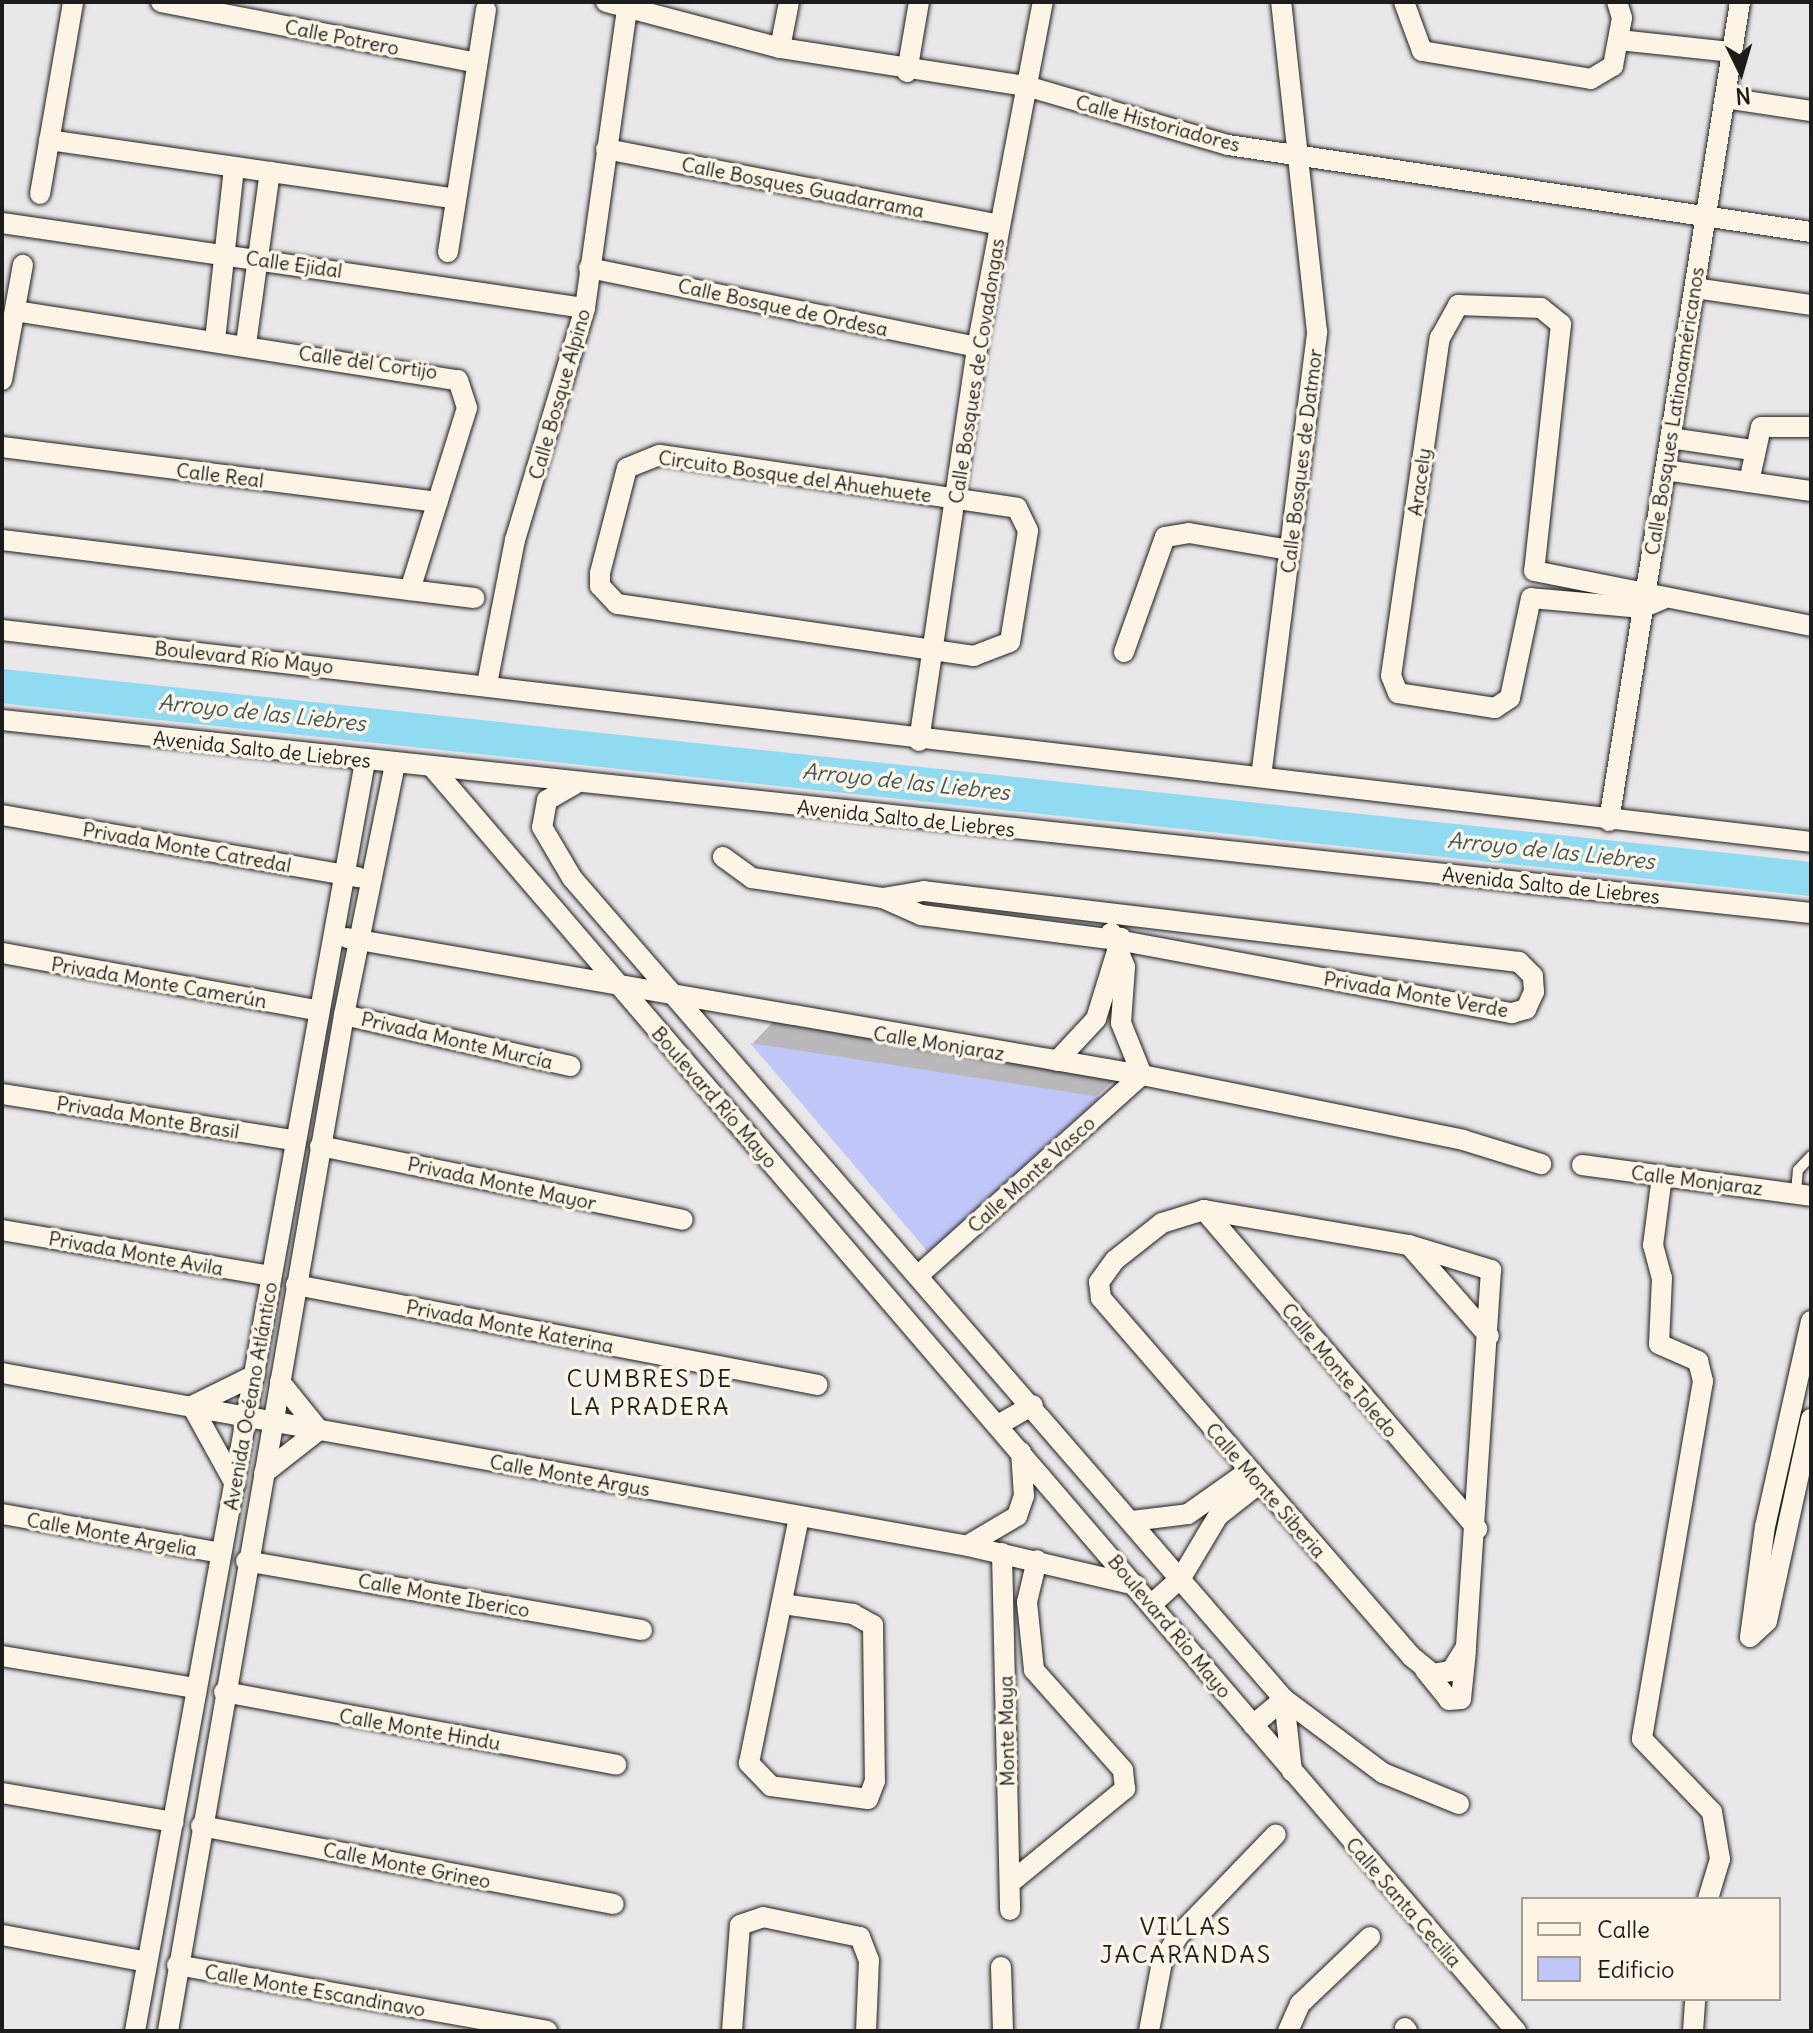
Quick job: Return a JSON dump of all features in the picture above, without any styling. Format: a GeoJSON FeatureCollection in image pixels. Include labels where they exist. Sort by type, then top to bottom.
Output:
{"type":"FeatureCollection","features":[{"type":"Feature","properties":{"kind":"street"},"geometry":{"type":"LineString","coordinates":[[40,194],[73,2]]}},
{"type":"Feature","properties":{"kind":"street","name":"Calle Potrero"},"geometry":{"type":"LineString","coordinates":[[161,2],[477,63]]}},
{"type":"Feature","properties":{"kind":"street","name":"Calle Historiadores"},"geometry":{"type":"LineString","coordinates":[[606,2],[661,7],[780,48],[907,72],[1026,86],[1228,145],[1811,232]]}},
{"type":"Feature","properties":{"kind":"street"},"geometry":{"type":"LineString","coordinates":[[780,48],[789,2]]}},
{"type":"Feature","properties":{"kind":"street"},"geometry":{"type":"LineString","coordinates":[[907,72],[919,2]]}},
{"type":"Feature","properties":{"kind":"street","name":"Calle Bosques de Covadongas"},"geometry":{"type":"LineString","coordinates":[[919,741],[977,347],[1043,2]]}},
{"type":"Feature","properties":{"kind":"street","name":"Calle Bosques de Datmor"},"geometry":{"type":"LineString","coordinates":[[1261,777],[1317,347],[1316,274],[1281,2]]}},
{"type":"Feature","properties":{"kind":"street"},"geometry":{"type":"LineString","coordinates":[[1404,2],[1413,42],[1422,51],[1591,79],[1613,66],[1619,40],[1617,2]]}},
{"type":"Feature","properties":{"kind":"street","name":"Calle Bosques Latinoaméricanos"},"geometry":{"type":"LineString","coordinates":[[1609,821],[1740,2]]}},
{"type":"Feature","properties":{"kind":"street","name":"Calle Bosque Alpino"},"geometry":{"type":"LineString","coordinates":[[487,684],[515,540],[585,308],[628,4]]}},
{"type":"Feature","properties":{"kind":"street"},"geometry":{"type":"LineString","coordinates":[[448,252],[486,10]]}},
{"type":"Feature","properties":{"kind":"street"},"geometry":{"type":"LineString","coordinates":[[1619,40],[1732,52]]}},
{"type":"Feature","properties":{"kind":"street"},"geometry":{"type":"LineString","coordinates":[[1725,98],[1811,111]]}},
{"type":"Feature","properties":{"kind":"street"},"geometry":{"type":"LineString","coordinates":[[49,140],[456,199]]}},
{"type":"Feature","properties":{"kind":"street","name":"Calle Bosques Guadarrama"},"geometry":{"type":"LineString","coordinates":[[606,149],[1000,225]]}},
{"type":"Feature","properties":{"kind":"street"},"geometry":{"type":"LineString","coordinates":[[215,340],[234,167]]}},
{"type":"Feature","properties":{"kind":"street"},"geometry":{"type":"LineString","coordinates":[[246,344],[270,172]]}},
{"type":"Feature","properties":{"kind":"street","name":"Calle Ejidal"},"geometry":{"type":"LineString","coordinates":[[2,223],[585,308]]}},
{"type":"Feature","properties":{"kind":"street"},"geometry":{"type":"LineString","coordinates":[[2,380],[23,265]]}},
{"type":"Feature","properties":{"kind":"street","name":"Calle Bosque de Ordesa"},"geometry":{"type":"LineString","coordinates":[[589,268],[977,347]]}},
{"type":"Feature","properties":{"kind":"street"},"geometry":{"type":"LineString","coordinates":[[1695,288],[1811,305]]}},
{"type":"Feature","properties":{"kind":"street","name":"Aracely"},"geometry":{"type":"LineString","coordinates":[[1468,300],[1541,308],[1561,324],[1537,573],[1643,598],[1531,598],[1510,698],[1495,708],[1407,699],[1395,688],[1440,338],[1452,310],[1468,300]]}},
{"type":"Feature","properties":{"kind":"street","name":"Calle del Cortijo"},"geometry":{"type":"LineString","coordinates":[[15,311],[246,344],[458,380],[467,408],[410,590]]}},
{"type":"Feature","properties":{"kind":"street"},"geometry":{"type":"LineString","coordinates":[[1749,482],[1752,450],[1770,422],[1811,427]]}},
{"type":"Feature","properties":{"kind":"street"},"geometry":{"type":"LineString","coordinates":[[1670,438],[1752,450]]}},
{"type":"Feature","properties":{"kind":"street","name":"Calle Real"},"geometry":{"type":"LineString","coordinates":[[2,447],[438,502]]}},
{"type":"Feature","properties":{"kind":"street","name":"Circuito Bosque del Ahuehuete"},"geometry":{"type":"LineString","coordinates":[[648,456],[1007,503],[1025,516],[1016,629],[988,655],[933,650],[617,604],[600,586],[600,573],[627,468],[648,456]]}},
{"type":"Feature","properties":{"kind":"street"},"geometry":{"type":"LineString","coordinates":[[1665,470],[1811,491]]}},
{"type":"Feature","properties":{"kind":"street"},"geometry":{"type":"LineString","coordinates":[[1124,652],[1165,537],[1189,533],[1289,550]]}},
{"type":"Feature","properties":{"kind":"street"},"geometry":{"type":"LineString","coordinates":[[2,540],[474,598]]}},
{"type":"Feature","properties":{"kind":"street"},"geometry":{"type":"LineString","coordinates":[[1643,598],[1811,626]]}},
{"type":"Feature","properties":{"kind":"street","name":"Boulevard Río Mayo"},"geometry":{"type":"LineString","coordinates":[[2,630],[487,684]]}},
{"type":"Feature","properties":{"kind":"street"},"geometry":{"type":"LineString","coordinates":[[487,684],[919,741],[1261,777],[1609,821],[1811,842]]}},
{"type":"Feature","properties":{"kind":"street","name":"Avenida Salto de Liebres"},"geometry":{"type":"LineString","coordinates":[[2,720],[575,784],[1811,913]]}},
{"type":"Feature","properties":{"kind":"street","name":"Avenida Océano Atlántico"},"geometry":{"type":"LineString","coordinates":[[135,2031],[248,1418],[316,1010],[346,874],[365,761]]}},
{"type":"Feature","properties":{"kind":"street","name":"Avenida Océano Atlántico"},"geometry":{"type":"LineString","coordinates":[[168,2031],[246,1561],[274,1422],[320,1146],[395,764]]}},
{"type":"Feature","properties":{"kind":"street","name":"Boulevard Río Mayo"},"geometry":{"type":"LineString","coordinates":[[433,768],[1136,1585],[1292,1772]]}},
{"type":"Feature","properties":{"kind":"street","name":"Boulevard Río Mayo"},"geometry":{"type":"LineString","coordinates":[[575,784],[547,800],[545,839],[1284,1699],[1383,1773],[1459,1804]]}},
{"type":"Feature","properties":{"kind":"street","name":"Privada Monte Catredal"},"geometry":{"type":"LineString","coordinates":[[2,815],[371,878]]}},
{"type":"Feature","properties":{"kind":"street","name":"Privada Monte Verde"},"geometry":{"type":"LineString","coordinates":[[723,857],[752,878],[883,898],[921,915],[1117,940],[1512,1013],[1526,1009],[1534,992],[1533,976],[1519,962],[1145,920],[924,891],[883,898]]}},
{"type":"Feature","properties":{"kind":"street"},"geometry":{"type":"LineString","coordinates":[[1098,914],[1117,940],[1125,967],[1121,1023],[1142,1075]]}},
{"type":"Feature","properties":{"kind":"street"},"geometry":{"type":"LineString","coordinates":[[1057,1061],[1096,1019],[1117,940],[1145,920]]}},
{"type":"Feature","properties":{"kind":"street","name":"Calle Monjaraz"},"geometry":{"type":"LineString","coordinates":[[333,936],[680,999],[1142,1075],[1463,1140],[1541,1164]]}},
{"type":"Feature","properties":{"kind":"street","name":"Privada Monte Camerún"},"geometry":{"type":"LineString","coordinates":[[2,953],[316,1010]]}},
{"type":"Feature","properties":{"kind":"street","name":"Privada Monte Murcía"},"geometry":{"type":"LineString","coordinates":[[344,1015],[570,1066]]}},
{"type":"Feature","properties":{"kind":"street"},"geometry":{"type":"LineString","coordinates":[[1096,1019],[1121,1023]]}},
{"type":"Feature","properties":{"kind":"street","name":"Calle Monte Vasco"},"geometry":{"type":"LineString","coordinates":[[921,1273],[1142,1075]]}},
{"type":"Feature","properties":{"kind":"street","name":"Privada Monte Brasil"},"geometry":{"type":"LineString","coordinates":[[2,1094],[294,1140]]}},
{"type":"Feature","properties":{"kind":"street","name":"Privada Monte Mayor"},"geometry":{"type":"LineString","coordinates":[[320,1146],[683,1220]]}},
{"type":"Feature","properties":{"kind":"street","name":"Calle Monjaraz"},"geometry":{"type":"LineString","coordinates":[[1582,1165],[1804,1194]]}},
{"type":"Feature","properties":{"kind":"street"},"geometry":{"type":"LineString","coordinates":[[1662,1176],[1653,1245],[1662,1278],[1659,1344],[1698,1361],[1703,1381],[1642,1739],[1712,1812],[1720,1859],[1709,1897]]}},
{"type":"Feature","properties":{"kind":"street","name":"Calle Monte Siberia"},"geometry":{"type":"LineString","coordinates":[[1204,1210],[1409,1245],[1491,1270],[1477,1529],[1461,1699],[1449,1700],[1255,1477],[1101,1298],[1099,1282],[1115,1260],[1162,1223],[1204,1210]]}},
{"type":"Feature","properties":{"kind":"street","name":"Calle Monte Toledo"},"geometry":{"type":"LineString","coordinates":[[1204,1210],[1477,1529]]}},
{"type":"Feature","properties":{"kind":"street","name":"Privada Monte Avila"},"geometry":{"type":"LineString","coordinates":[[2,1230],[270,1276]]}},
{"type":"Feature","properties":{"kind":"street"},"geometry":{"type":"LineString","coordinates":[[1409,1245],[1489,1336]]}},
{"type":"Feature","properties":{"kind":"street","name":"Privada Monte Katerina"},"geometry":{"type":"LineString","coordinates":[[296,1285],[818,1385]]}},
{"type":"Feature","properties":{"kind":"street"},"geometry":{"type":"LineString","coordinates":[[1811,1321],[1747,1627],[1754,1638],[1767,1621],[1811,1419]]}},
{"type":"Feature","properties":{"kind":"street","name":"Calle Monte Argus"},"geometry":{"type":"LineString","coordinates":[[2,1373],[968,1546],[1136,1585]]}},
{"type":"Feature","properties":{"kind":"street"},"geometry":{"type":"LineString","coordinates":[[235,1484],[192,1406],[255,1375]]}},
{"type":"Feature","properties":{"kind":"street"},"geometry":{"type":"LineString","coordinates":[[264,1473],[319,1430],[280,1382]]}},
{"type":"Feature","properties":{"kind":"street"},"geometry":{"type":"LineString","coordinates":[[998,1425],[1033,1405]]}},
{"type":"Feature","properties":{"kind":"street"},"geometry":{"type":"LineString","coordinates":[[968,1546],[1017,1516],[1024,1496],[1021,1452]]}},
{"type":"Feature","properties":{"kind":"street"},"geometry":{"type":"LineString","coordinates":[[1132,1521],[1188,1514],[1255,1477]]}},
{"type":"Feature","properties":{"kind":"street"},"geometry":{"type":"LineString","coordinates":[[1152,1604],[1181,1578],[1206,1530],[1255,1477]]}},
{"type":"Feature","properties":{"kind":"street","name":"Calle Monte Argelia"},"geometry":{"type":"LineString","coordinates":[[2,1514],[221,1553]]}},
{"type":"Feature","properties":{"kind":"street"},"geometry":{"type":"LineString","coordinates":[[783,1604],[853,1614],[873,1625],[875,1781],[868,1799],[785,1789],[752,1774],[750,1749],[799,1517]]}},
{"type":"Feature","properties":{"kind":"street"},"geometry":{"type":"LineString","coordinates":[[1761,1551],[1781,1557]]}},
{"type":"Feature","properties":{"kind":"street","name":"Monte Maya"},"geometry":{"type":"LineString","coordinates":[[1002,1553],[1010,1910]]}},
{"type":"Feature","properties":{"kind":"street"},"geometry":{"type":"LineString","coordinates":[[1010,1883],[1125,1789],[1123,1770],[1034,1670],[1027,1641],[1037,1560]]}},
{"type":"Feature","properties":{"kind":"street","name":"Calle Monte Iberico"},"geometry":{"type":"LineString","coordinates":[[246,1561],[642,1630]]}},
{"type":"Feature","properties":{"kind":"street"},"geometry":{"type":"LineString","coordinates":[[1004,1644],[1027,1641]]}},
{"type":"Feature","properties":{"kind":"street"},"geometry":{"type":"LineString","coordinates":[[1425,1670],[1451,1671],[1466,1647]]}},
{"type":"Feature","properties":{"kind":"street"},"geometry":{"type":"LineString","coordinates":[[2,1656],[196,1688]]}},
{"type":"Feature","properties":{"kind":"street","name":"Calle Monte Hindu"},"geometry":{"type":"LineString","coordinates":[[224,1692],[616,1765]]}},
{"type":"Feature","properties":{"kind":"street"},"geometry":{"type":"LineString","coordinates":[[1253,1725],[1284,1699]]}},
{"type":"Feature","properties":{"kind":"street"},"geometry":{"type":"LineString","coordinates":[[1284,1699],[1292,1772]]}},
{"type":"Feature","properties":{"kind":"street","name":"Calle Santa Cecilia"},"geometry":{"type":"LineString","coordinates":[[1292,1772],[1516,2031]]}},
{"type":"Feature","properties":{"kind":"street"},"geometry":{"type":"LineString","coordinates":[[2,1793],[174,1822]]}},
{"type":"Feature","properties":{"kind":"street","name":"Calle Monte Grineo"},"geometry":{"type":"LineString","coordinates":[[201,1826],[614,1904]]}},
{"type":"Feature","properties":{"kind":"street"},"geometry":{"type":"LineString","coordinates":[[1149,2031],[1162,1962],[1178,1936],[1276,1834]]}},
{"type":"Feature","properties":{"kind":"street"},"geometry":{"type":"LineString","coordinates":[[732,2031],[740,1925],[763,1917],[860,1937],[869,1960],[866,2031]]}},
{"type":"Feature","properties":{"kind":"street"},"geometry":{"type":"LineString","coordinates":[[2,1935],[147,1962]]}},
{"type":"Feature","properties":{"kind":"street"},"geometry":{"type":"LineString","coordinates":[[1288,2031],[1300,2004],[1370,1937]]}},
{"type":"Feature","properties":{"kind":"street","name":"Calle Monte Escandinavo"},"geometry":{"type":"LineString","coordinates":[[177,1965],[547,2031]]}},
{"type":"Feature","properties":{"kind":"street"},"geometry":{"type":"LineString","coordinates":[[1001,1967],[1003,2031]]}},
{"type":"Feature","properties":{"kind":"street"},"geometry":{"type":"LineString","coordinates":[[1693,2031],[1695,2001]]}},
{"type":"Feature","properties":{"kind":"lane"},"geometry":{"type":"LineString","coordinates":[[1804,1194],[1798,1170],[1811,1156]]}},
{"type":"Feature","properties":{"kind":"building"},"geometry":{"type":"Polygon","coordinates":[[[750,1043],[1100,1097],[928,1252],[750,1043]]]}},
{"type":"Feature","properties":{"kind":"waterway","name":"Arroyo de las Liebres"},"geometry":{"type":"LineString","coordinates":[[2,686],[1811,879]]}},
{"type":"Feature","properties":{"kind":"district","name":"CUMBRES DE LA PRADERA"},"geometry":{"type":"Point","coordinates":[650,1393]}},
{"type":"Feature","properties":{"kind":"district","name":"VILLAS JACARANDAS"},"geometry":{"type":"Point","coordinates":[1186,1941]}}]}
